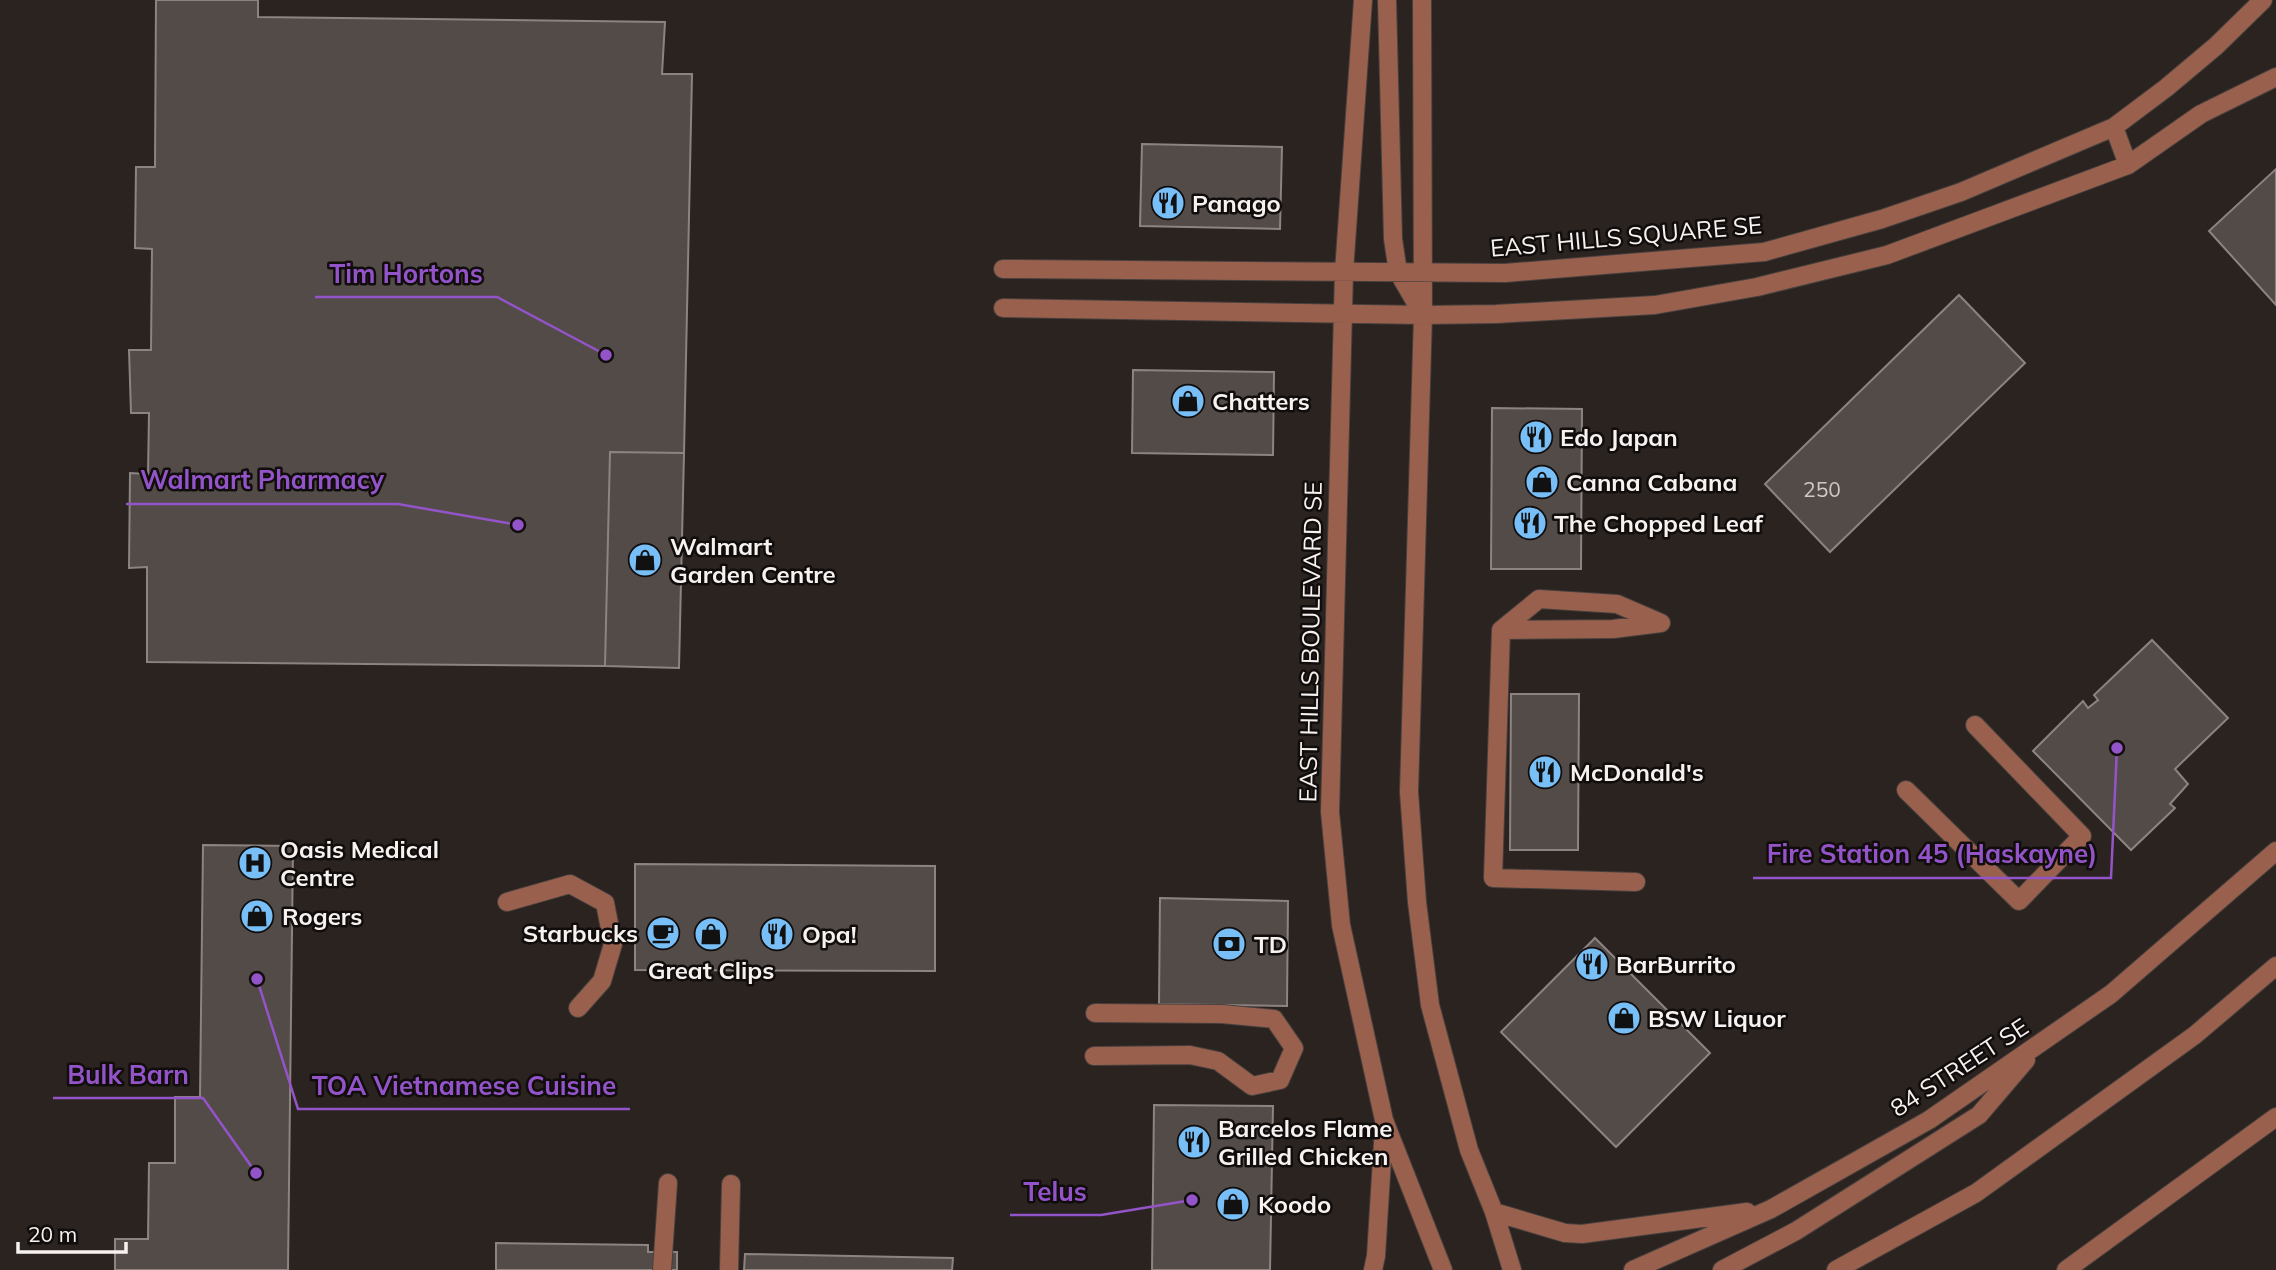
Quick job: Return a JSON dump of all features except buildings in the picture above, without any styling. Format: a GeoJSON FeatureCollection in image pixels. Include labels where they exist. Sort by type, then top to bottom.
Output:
{"type":"FeatureCollection","features":[{"type":"Feature","properties":{"kind":"street","name":"EAST HILLS BOULEVARD SE"},"geometry":{"type":"LineString","coordinates":[[1363,0],[1344,272],[1330,812],[1341,925],[1384,1120],[1443,1270]]}},
{"type":"Feature","properties":{"kind":"street"},"geometry":{"type":"LineString","coordinates":[[1387,0],[1393,239],[1398,272],[1423,316]]}},
{"type":"Feature","properties":{"kind":"street"},"geometry":{"type":"LineString","coordinates":[[1422,0],[1423,316],[1409,792],[1417,902],[1430,1005],[1469,1150],[1494,1212],[1512,1270]]}},
{"type":"Feature","properties":{"kind":"street","name":"EAST HILLS SQUARE SE"},"geometry":{"type":"LineString","coordinates":[[1003,269],[1505,273],[1764,251],[1882,219],[1961,192],[2114,127],[2216,46],[2263,0]]}},
{"type":"Feature","properties":{"kind":"street"},"geometry":{"type":"LineString","coordinates":[[1003,309],[1423,316],[1496,314],[1655,305],[1758,287],[1887,255],[2128,165],[2201,114],[2276,77]]}},
{"type":"Feature","properties":{"kind":"street"},"geometry":{"type":"LineString","coordinates":[[2114,127],[2128,165]]}},
{"type":"Feature","properties":{"kind":"street"},"geometry":{"type":"LineString","coordinates":[[1501,630],[1612,629],[1661,623],[1617,604],[1539,599],[1501,630],[1493,878],[1636,882]]}},
{"type":"Feature","properties":{"kind":"street"},"geometry":{"type":"LineString","coordinates":[[1906,790],[2019,901],[2082,836],[1975,725]]}},
{"type":"Feature","properties":{"kind":"street","name":"84 STREET SE"},"geometry":{"type":"LineString","coordinates":[[1633,1270],[1771,1209],[1929,1120],[2111,993],[2276,851]]}},
{"type":"Feature","properties":{"kind":"street"},"geometry":{"type":"LineString","coordinates":[[507,902],[570,884],[605,903],[613,944],[602,981],[578,1008]]}},
{"type":"Feature","properties":{"kind":"street"},"geometry":{"type":"LineString","coordinates":[[1836,1270],[1976,1193],[2195,1035],[2276,966]]}},
{"type":"Feature","properties":{"kind":"street"},"geometry":{"type":"LineString","coordinates":[[1094,1056],[1190,1055],[1218,1061],[1252,1086],[1280,1080],[1294,1048],[1274,1019],[1222,1014],[1095,1013]]}},
{"type":"Feature","properties":{"kind":"street"},"geometry":{"type":"LineString","coordinates":[[1722,1270],[1796,1231],[1979,1115],[2042,1041]]}},
{"type":"Feature","properties":{"kind":"street"},"geometry":{"type":"LineString","coordinates":[[2066,1270],[2276,1117]]}},
{"type":"Feature","properties":{"kind":"street"},"geometry":{"type":"LineString","coordinates":[[1373,1270],[1378,1232],[1384,1120]]}},
{"type":"Feature","properties":{"kind":"street"},"geometry":{"type":"LineString","coordinates":[[662,1270],[668,1183]]}},
{"type":"Feature","properties":{"kind":"street"},"geometry":{"type":"LineString","coordinates":[[729,1270],[732,1184]]}},
{"type":"Feature","properties":{"kind":"street"},"geometry":{"type":"LineString","coordinates":[[1494,1212],[1565,1233],[1582,1234],[1771,1209]]}},
{"type":"Feature","properties":{"kind":"place","name":"Panago"},"geometry":{"type":"Point","coordinates":[1168,203]}},
{"type":"Feature","properties":{"kind":"place","name":"Tim Hortons"},"geometry":{"type":"Point","coordinates":[606,355]}},
{"type":"Feature","properties":{"kind":"place","name":"Chatters"},"geometry":{"type":"Point","coordinates":[1188,401]}},
{"type":"Feature","properties":{"kind":"place","name":"Edo Japan"},"geometry":{"type":"Point","coordinates":[1536,437]}},
{"type":"Feature","properties":{"kind":"place","name":"Canna Cabana"},"geometry":{"type":"Point","coordinates":[1542,482]}},
{"type":"Feature","properties":{"kind":"place","name":"The Chopped Leaf"},"geometry":{"type":"Point","coordinates":[1530,523]}},
{"type":"Feature","properties":{"kind":"place","name":"Walmart Pharmacy"},"geometry":{"type":"Point","coordinates":[518,525]}},
{"type":"Feature","properties":{"kind":"place","name":"Walmart Garden Centre"},"geometry":{"type":"Point","coordinates":[645,560]}},
{"type":"Feature","properties":{"kind":"place","name":"Fire Station 45 (Haskayne)"},"geometry":{"type":"Point","coordinates":[2117,748]}},
{"type":"Feature","properties":{"kind":"place","name":"McDonald's"},"geometry":{"type":"Point","coordinates":[1545,772]}},
{"type":"Feature","properties":{"kind":"place","name":"Oasis Medical Centre"},"geometry":{"type":"Point","coordinates":[255,863]}},
{"type":"Feature","properties":{"kind":"place","name":"Rogers"},"geometry":{"type":"Point","coordinates":[257,916]}},
{"type":"Feature","properties":{"kind":"place","name":"Starbucks"},"geometry":{"type":"Point","coordinates":[663,933]}},
{"type":"Feature","properties":{"kind":"place","name":"Great Clips"},"geometry":{"type":"Point","coordinates":[711,934]}},
{"type":"Feature","properties":{"kind":"place","name":"Opa!"},"geometry":{"type":"Point","coordinates":[777,934]}},
{"type":"Feature","properties":{"kind":"place","name":"TD"},"geometry":{"type":"Point","coordinates":[1229,944]}},
{"type":"Feature","properties":{"kind":"place","name":"BarBurrito"},"geometry":{"type":"Point","coordinates":[1592,964]}},
{"type":"Feature","properties":{"kind":"place","name":"TOA Vietnamese Cuisine"},"geometry":{"type":"Point","coordinates":[257,979]}},
{"type":"Feature","properties":{"kind":"place","name":"BSW Liquor"},"geometry":{"type":"Point","coordinates":[1624,1018]}},
{"type":"Feature","properties":{"kind":"place","name":"Barcelos Flame Grilled Chicken"},"geometry":{"type":"Point","coordinates":[1194,1142]}},
{"type":"Feature","properties":{"kind":"place","name":"Bulk Barn"},"geometry":{"type":"Point","coordinates":[256,1173]}},
{"type":"Feature","properties":{"kind":"place","name":"Telus"},"geometry":{"type":"Point","coordinates":[1192,1200]}},
{"type":"Feature","properties":{"kind":"place","name":"Koodo"},"geometry":{"type":"Point","coordinates":[1233,1204]}}]}
